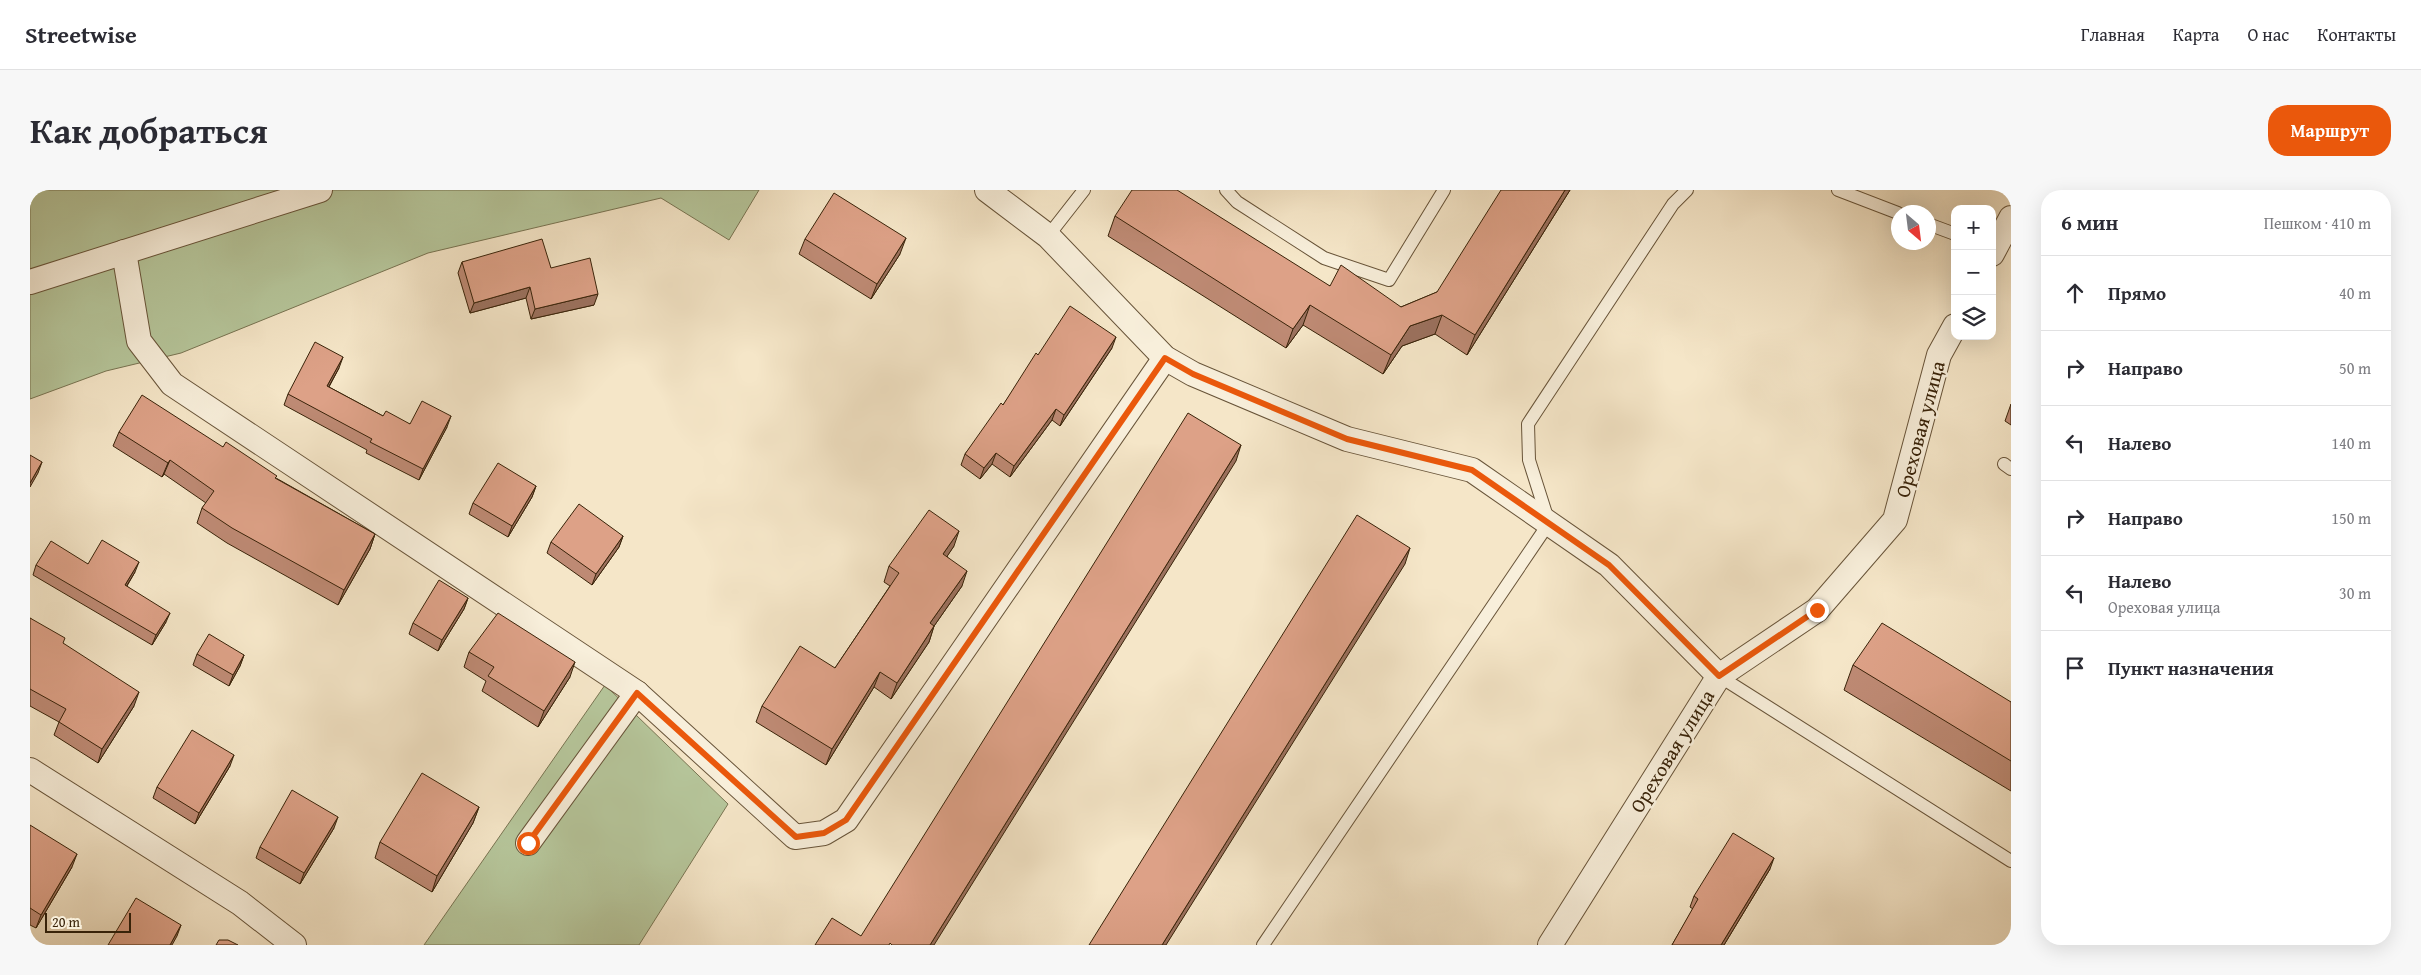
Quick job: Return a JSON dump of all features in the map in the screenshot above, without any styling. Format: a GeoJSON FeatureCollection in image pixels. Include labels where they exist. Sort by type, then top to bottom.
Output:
{"type":"FeatureCollection","features":[{"type":"Feature","properties":{"kind":"street"},"geometry":{"type":"LineString","coordinates":[[30,282],[320,190]]}},
{"type":"Feature","properties":{"kind":"street"},"geometry":{"type":"LineString","coordinates":[[987,190],[1048,236],[1165,358],[1193,374],[1347,439],[1472,470],[1609,565],[1719,676]]}},
{"type":"Feature","properties":{"kind":"street"},"geometry":{"type":"LineString","coordinates":[[1994,250],[2011,218]]}},
{"type":"Feature","properties":{"kind":"street"},"geometry":{"type":"LineString","coordinates":[[124,252],[140,342],[172,384],[637,693],[796,837],[824,833],[846,820],[1165,358]]}},
{"type":"Feature","properties":{"kind":"street","name":"Ореховая улица"},"geometry":{"type":"LineString","coordinates":[[1550,945],[1719,676],[1817,610],[1895,520],[1939,355],[1951,333]]}},
{"type":"Feature","properties":{"kind":"street"},"geometry":{"type":"LineString","coordinates":[[528,843],[637,693]]}},
{"type":"Feature","properties":{"kind":"street"},"geometry":{"type":"LineString","coordinates":[[30,770],[240,903],[294,945]]}},
{"type":"Feature","properties":{"kind":"lane"},"geometry":{"type":"LineString","coordinates":[[1048,236],[1084,190]]}},
{"type":"Feature","properties":{"kind":"lane"},"geometry":{"type":"LineString","coordinates":[[1226,190],[1237,202],[1324,258],[1390,280],[1444,190]]}},
{"type":"Feature","properties":{"kind":"lane"},"geometry":{"type":"LineString","coordinates":[[1263,945],[1549,523],[1529,460],[1528,424],[1673,204],[1687,190]]}},
{"type":"Feature","properties":{"kind":"lane"},"geometry":{"type":"LineString","coordinates":[[1838,190],[1891,210]]}},
{"type":"Feature","properties":{"kind":"lane"},"geometry":{"type":"LineString","coordinates":[[1936,227],[1951,233]]}},
{"type":"Feature","properties":{"kind":"lane"},"geometry":{"type":"LineString","coordinates":[[1719,676],[2011,861]]}},
{"type":"Feature","properties":{"kind":"green space"},"geometry":{"type":"Polygon","coordinates":[[[42,190],[759,190],[729,240],[661,198],[428,253],[181,353],[106,371],[30,399],[30,194],[42,190]]]}},
{"type":"Feature","properties":{"kind":"green space"},"geometry":{"type":"Polygon","coordinates":[[[605,685],[728,804],[639,945],[424,945],[605,685]]]}},
{"type":"Feature","properties":{"kind":"building"},"geometry":{"type":"Polygon","coordinates":[[[1132,190],[1177,190],[1330,286],[1341,265],[1401,307],[1437,292],[1501,190],[1565,190],[1475,335],[1442,315],[1410,326],[1391,355],[1310,305],[1293,329],[1115,216],[1132,190]]]}},
{"type":"Feature","properties":{"kind":"building"},"geometry":{"type":"Polygon","coordinates":[[[834,193],[906,238],[877,284],[805,239],[834,193]]]}},
{"type":"Feature","properties":{"kind":"building"},"geometry":{"type":"Polygon","coordinates":[[[542,239],[551,268],[590,258],[598,294],[535,309],[530,287],[474,303],[462,262],[542,239]]]}},
{"type":"Feature","properties":{"kind":"building"},"geometry":{"type":"Polygon","coordinates":[[[1070,306],[1116,337],[1064,415],[1056,409],[1014,466],[996,453],[984,468],[965,454],[1001,403],[1003,405],[1036,353],[1038,355],[1070,306]]]}},
{"type":"Feature","properties":{"kind":"building"},"geometry":{"type":"Polygon","coordinates":[[[315,342],[343,357],[327,386],[383,416],[386,411],[410,424],[422,401],[451,416],[423,469],[370,442],[372,439],[288,394],[315,342]]]}},
{"type":"Feature","properties":{"kind":"building"},"geometry":{"type":"Polygon","coordinates":[[[142,395],[223,447],[226,442],[277,476],[275,478],[375,534],[344,590],[232,528],[202,508],[214,491],[170,460],[168,463],[119,432],[142,395]]]}},
{"type":"Feature","properties":{"kind":"building"},"geometry":{"type":"Polygon","coordinates":[[[1188,413],[1241,445],[930,945],[892,945],[890,943],[889,945],[815,945],[832,918],[861,936],[1188,413]]]}},
{"type":"Feature","properties":{"kind":"building"},"geometry":{"type":"Polygon","coordinates":[[[30,455],[42,462],[30,483],[30,455]]]}},
{"type":"Feature","properties":{"kind":"building"},"geometry":{"type":"Polygon","coordinates":[[[498,463],[536,486],[512,526],[473,503],[498,463]]]}},
{"type":"Feature","properties":{"kind":"building"},"geometry":{"type":"Polygon","coordinates":[[[579,504],[623,536],[596,574],[551,542],[579,504]]]}},
{"type":"Feature","properties":{"kind":"building"},"geometry":{"type":"Polygon","coordinates":[[[929,510],[959,531],[943,554],[967,571],[930,623],[934,626],[897,683],[880,672],[832,749],[762,706],[800,646],[835,668],[899,573],[889,566],[929,510]]]}},
{"type":"Feature","properties":{"kind":"building"},"geometry":{"type":"Polygon","coordinates":[[[1357,515],[1410,548],[1162,945],[1089,945],[1357,515]]]}},
{"type":"Feature","properties":{"kind":"building"},"geometry":{"type":"Polygon","coordinates":[[[102,540],[139,562],[125,585],[170,613],[156,635],[36,565],[51,541],[88,564],[102,540]]]}},
{"type":"Feature","properties":{"kind":"building"},"geometry":{"type":"Polygon","coordinates":[[[439,580],[468,598],[442,640],[413,623],[439,580]]]}},
{"type":"Feature","properties":{"kind":"building"},"geometry":{"type":"Polygon","coordinates":[[[498,613],[575,662],[544,711],[488,676],[494,667],[469,652],[498,613]]]}},
{"type":"Feature","properties":{"kind":"building"},"geometry":{"type":"Polygon","coordinates":[[[30,618],[65,638],[63,643],[139,692],[102,749],[59,722],[66,709],[30,689],[30,618]]]}},
{"type":"Feature","properties":{"kind":"building"},"geometry":{"type":"Polygon","coordinates":[[[1882,623],[2011,702],[2011,761],[1853,665],[1882,623]]]}},
{"type":"Feature","properties":{"kind":"building"},"geometry":{"type":"Polygon","coordinates":[[[209,634],[244,655],[233,675],[197,654],[209,634]]]}},
{"type":"Feature","properties":{"kind":"building"},"geometry":{"type":"Polygon","coordinates":[[[192,730],[234,755],[199,813],[157,787],[192,730]]]}},
{"type":"Feature","properties":{"kind":"building"},"geometry":{"type":"Polygon","coordinates":[[[422,773],[479,807],[437,876],[380,842],[422,773]]]}},
{"type":"Feature","properties":{"kind":"building"},"geometry":{"type":"Polygon","coordinates":[[[292,790],[338,817],[304,873],[260,847],[292,790]]]}},
{"type":"Feature","properties":{"kind":"building"},"geometry":{"type":"Polygon","coordinates":[[[30,825],[77,854],[41,915],[30,908],[30,825]]]}},
{"type":"Feature","properties":{"kind":"building"},"geometry":{"type":"Polygon","coordinates":[[[1733,833],[1774,858],[1721,945],[1672,945],[1698,899],[1694,896],[1733,833]]]}},
{"type":"Feature","properties":{"kind":"building"},"geometry":{"type":"Polygon","coordinates":[[[136,898],[181,925],[170,945],[108,945],[136,898]]]}},
{"type":"Feature","properties":{"kind":"building"},"geometry":{"type":"Polygon","coordinates":[[[219,940],[228,940],[238,945],[216,945],[219,940]]]}},
{"type":"Feature","properties":{"kind":"route"},"geometry":{"type":"LineString","coordinates":[[528,843],[637,693],[796,837],[824,833],[846,820],[1165,358],[1193,374],[1347,439],[1472,470],[1609,565],[1719,676],[1817,610]]}}]}
